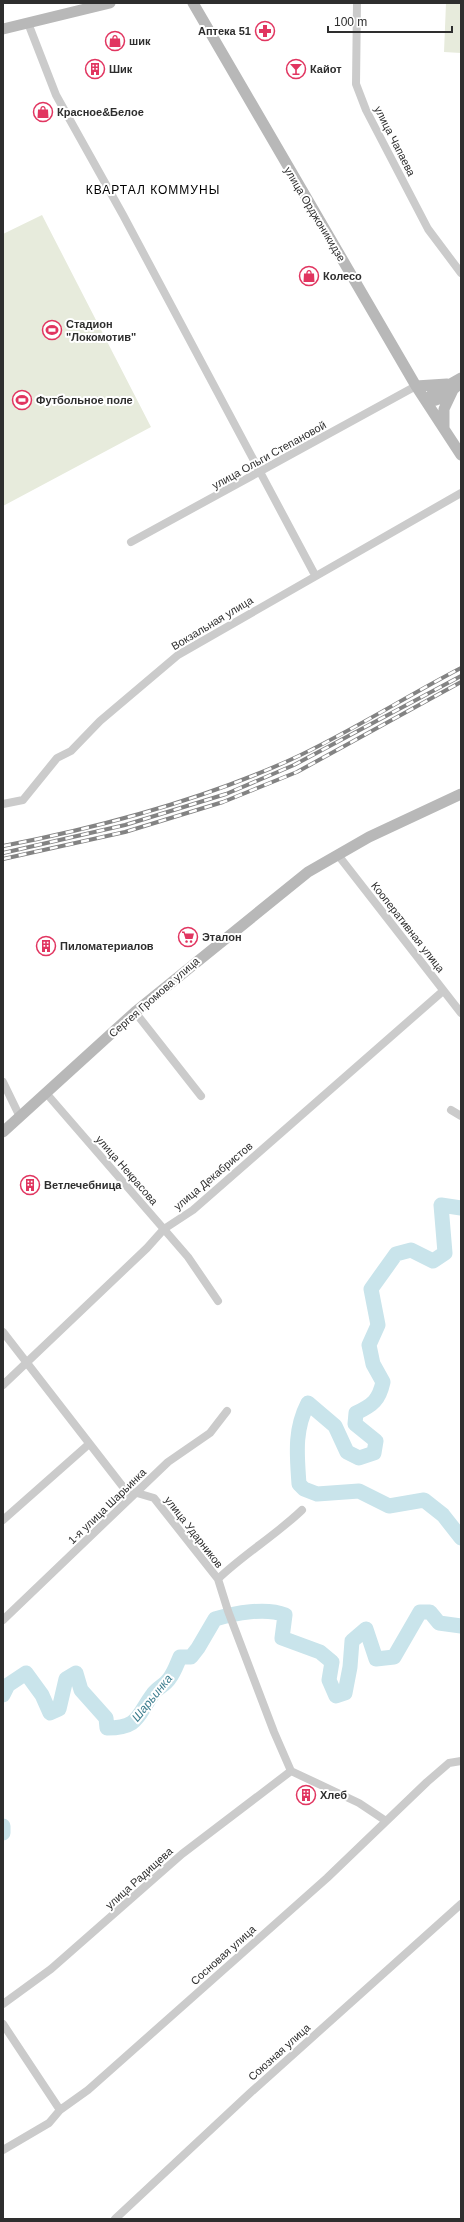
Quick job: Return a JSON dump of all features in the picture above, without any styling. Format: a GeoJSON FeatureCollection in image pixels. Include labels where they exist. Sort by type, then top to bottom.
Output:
{"type":"FeatureCollection","features":[{"type":"Feature","properties":{"kind":"street"},"geometry":{"type":"LineString","coordinates":[[3,29],[110,3]]}},
{"type":"Feature","properties":{"kind":"street","name":"улица Орджоникидзе"},"geometry":{"type":"LineString","coordinates":[[193,3],[416,386],[461,454]]}},
{"type":"Feature","properties":{"kind":"street","name":"улица Чапаева"},"geometry":{"type":"LineString","coordinates":[[357,3],[356,84],[366,110],[428,229],[461,273]]}},
{"type":"Feature","properties":{"kind":"street"},"geometry":{"type":"LineString","coordinates":[[28,23],[56,95],[315,575]]}},
{"type":"Feature","properties":{"kind":"street"},"geometry":{"type":"LineString","coordinates":[[444,428],[444,409],[455,385],[461,378]]}},
{"type":"Feature","properties":{"kind":"street"},"geometry":{"type":"LineString","coordinates":[[416,386],[455,385]]}},
{"type":"Feature","properties":{"kind":"street"},"geometry":{"type":"LineString","coordinates":[[427,402],[431,395],[455,385]]}},
{"type":"Feature","properties":{"kind":"street","name":"улица Ольги Степановой"},"geometry":{"type":"LineString","coordinates":[[131,542],[260,473],[416,386]]}},
{"type":"Feature","properties":{"kind":"street","name":"Вокзальная улица"},"geometry":{"type":"LineString","coordinates":[[3,804],[23,800],[56,758],[71,751],[100,721],[178,655],[315,575],[461,493]]}},
{"type":"Feature","properties":{"kind":"street","name":"Сергея Громова улица"},"geometry":{"type":"LineString","coordinates":[[3,1132],[135,1012],[308,872],[370,837],[461,794]]}},
{"type":"Feature","properties":{"kind":"street","name":"Кооперативная улица"},"geometry":{"type":"LineString","coordinates":[[338,855],[461,1013]]}},
{"type":"Feature","properties":{"kind":"street","name":"улица Декабристов"},"geometry":{"type":"LineString","coordinates":[[3,1385],[25,1362],[147,1248],[164,1229],[193,1210],[443,991]]}},
{"type":"Feature","properties":{"kind":"street"},"geometry":{"type":"LineString","coordinates":[[135,1012],[202,1096]]}},
{"type":"Feature","properties":{"kind":"street"},"geometry":{"type":"LineString","coordinates":[[3,1082],[20,1117]]}},
{"type":"Feature","properties":{"kind":"street","name":"улица Некрасова"},"geometry":{"type":"LineString","coordinates":[[46,1093],[188,1257],[218,1301]]}},
{"type":"Feature","properties":{"kind":"street"},"geometry":{"type":"LineString","coordinates":[[451,1110],[461,1116]]}},
{"type":"Feature","properties":{"kind":"street","name":"улица Ударников"},"geometry":{"type":"LineString","coordinates":[[3,1332],[127,1492],[154,1498],[218,1579],[232,1622],[274,1732],[291,1771]]}},
{"type":"Feature","properties":{"kind":"street","name":"1-я улица Шарьинка"},"geometry":{"type":"LineString","coordinates":[[3,1620],[168,1462],[210,1433],[227,1411]]}},
{"type":"Feature","properties":{"kind":"street"},"geometry":{"type":"LineString","coordinates":[[3,1520],[89,1444]]}},
{"type":"Feature","properties":{"kind":"street"},"geometry":{"type":"LineString","coordinates":[[218,1579],[234,1564],[281,1530],[302,1510]]}},
{"type":"Feature","properties":{"kind":"street","name":"Сосновая улица"},"geometry":{"type":"LineString","coordinates":[[3,2150],[49,2123],[60,2110],[88,2090],[327,1878],[386,1820],[449,1763],[461,1761]]}},
{"type":"Feature","properties":{"kind":"street"},"geometry":{"type":"LineString","coordinates":[[291,1771],[359,1803],[386,1820]]}},
{"type":"Feature","properties":{"kind":"street","name":"улица Радищева"},"geometry":{"type":"LineString","coordinates":[[3,2004],[51,1969],[182,1854],[291,1771]]}},
{"type":"Feature","properties":{"kind":"street","name":"Союзная улица"},"geometry":{"type":"LineString","coordinates":[[115,2219],[249,2094],[461,1904]]}},
{"type":"Feature","properties":{"kind":"street"},"geometry":{"type":"LineString","coordinates":[[3,2024],[60,2110]]}},
{"type":"Feature","properties":{"kind":"shaded area"},"geometry":{"type":"Polygon","coordinates":[[[446,3],[461,3],[461,53],[444,52],[446,3]]]}},
{"type":"Feature","properties":{"kind":"shaded area","name":"Стадион \"Локомотив\""},"geometry":{"type":"Polygon","coordinates":[[[42,215],[151,427],[3,506],[3,234],[42,215]]]}},
{"type":"Feature","properties":{"kind":"waterway","name":"Шарьинка"},"geometry":{"type":"LineString","coordinates":[[461,1208],[441,1205],[445,1253],[433,1261],[411,1250],[396,1254],[371,1289],[378,1325],[369,1345],[373,1364],[383,1382],[377,1398],[367,1407],[356,1413],[355,1424],[376,1441],[374,1453],[359,1458],[347,1452],[335,1426],[308,1403],[300,1423],[297,1453],[299,1484],[304,1489],[317,1494],[359,1491],[389,1506],[424,1500],[443,1515],[461,1538]]}},
{"type":"Feature","properties":{"kind":"waterway","name":"Шарьинка"},"geometry":{"type":"LineString","coordinates":[[3,1695],[8,1685],[26,1673],[42,1695],[50,1713],[59,1709],[66,1679],[76,1673],[81,1690],[106,1718],[107,1728],[126,1726],[136,1719],[155,1692],[171,1677],[180,1657],[191,1657],[215,1619],[241,1613],[269,1611],[285,1615],[282,1638],[320,1652],[332,1662],[329,1680],[336,1696],[345,1693],[350,1667],[352,1641],[366,1629],[376,1659],[394,1657],[420,1612],[430,1612],[439,1623],[461,1626]]}},
{"type":"Feature","properties":{"kind":"waterway","name":"Шарьинка"},"geometry":{"type":"LineString","coordinates":[[3,1826],[3,1833]]}},
{"type":"Feature","properties":{"kind":"railway"},"geometry":{"type":"LineString","coordinates":[[3,846],[40,839],[149,811],[256,775],[333,739],[461,668]]}},
{"type":"Feature","properties":{"kind":"railway"},"geometry":{"type":"LineString","coordinates":[[3,853],[125,825],[226,794],[294,765],[461,676]]}},
{"type":"Feature","properties":{"kind":"railway"},"geometry":{"type":"LineString","coordinates":[[3,859],[125,832],[223,802],[297,772],[461,682]]}},
{"type":"Feature","properties":{"kind":"place","name":"Аптека 51"},"geometry":{"type":"Point","coordinates":[265,31]}},
{"type":"Feature","properties":{"kind":"place","name":"шик"},"geometry":{"type":"Point","coordinates":[115,41]}},
{"type":"Feature","properties":{"kind":"place","name":"Шик"},"geometry":{"type":"Point","coordinates":[95,69]}},
{"type":"Feature","properties":{"kind":"place","name":"Кайот"},"geometry":{"type":"Point","coordinates":[296,69]}},
{"type":"Feature","properties":{"kind":"place","name":"Красное&Белое"},"geometry":{"type":"Point","coordinates":[43,112]}},
{"type":"Feature","properties":{"kind":"place","name":"Колесо"},"geometry":{"type":"Point","coordinates":[309,276]}},
{"type":"Feature","properties":{"kind":"place","name":"Стадион \"Локомотив\""},"geometry":{"type":"Point","coordinates":[52,330]}},
{"type":"Feature","properties":{"kind":"place","name":"Футбольное поле"},"geometry":{"type":"Point","coordinates":[22,400]}},
{"type":"Feature","properties":{"kind":"place","name":"Эталон"},"geometry":{"type":"Point","coordinates":[188,937]}},
{"type":"Feature","properties":{"kind":"place","name":"Пиломатериалов"},"geometry":{"type":"Point","coordinates":[46,946]}},
{"type":"Feature","properties":{"kind":"place","name":"Ветлечебница"},"geometry":{"type":"Point","coordinates":[30,1185]}},
{"type":"Feature","properties":{"kind":"place","name":"Хлеб"},"geometry":{"type":"Point","coordinates":[306,1795]}},
{"type":"Feature","properties":{"kind":"district","name":"КВАРТАЛ КОММУНЫ"},"geometry":{"type":"Point","coordinates":[153,190]}}]}
